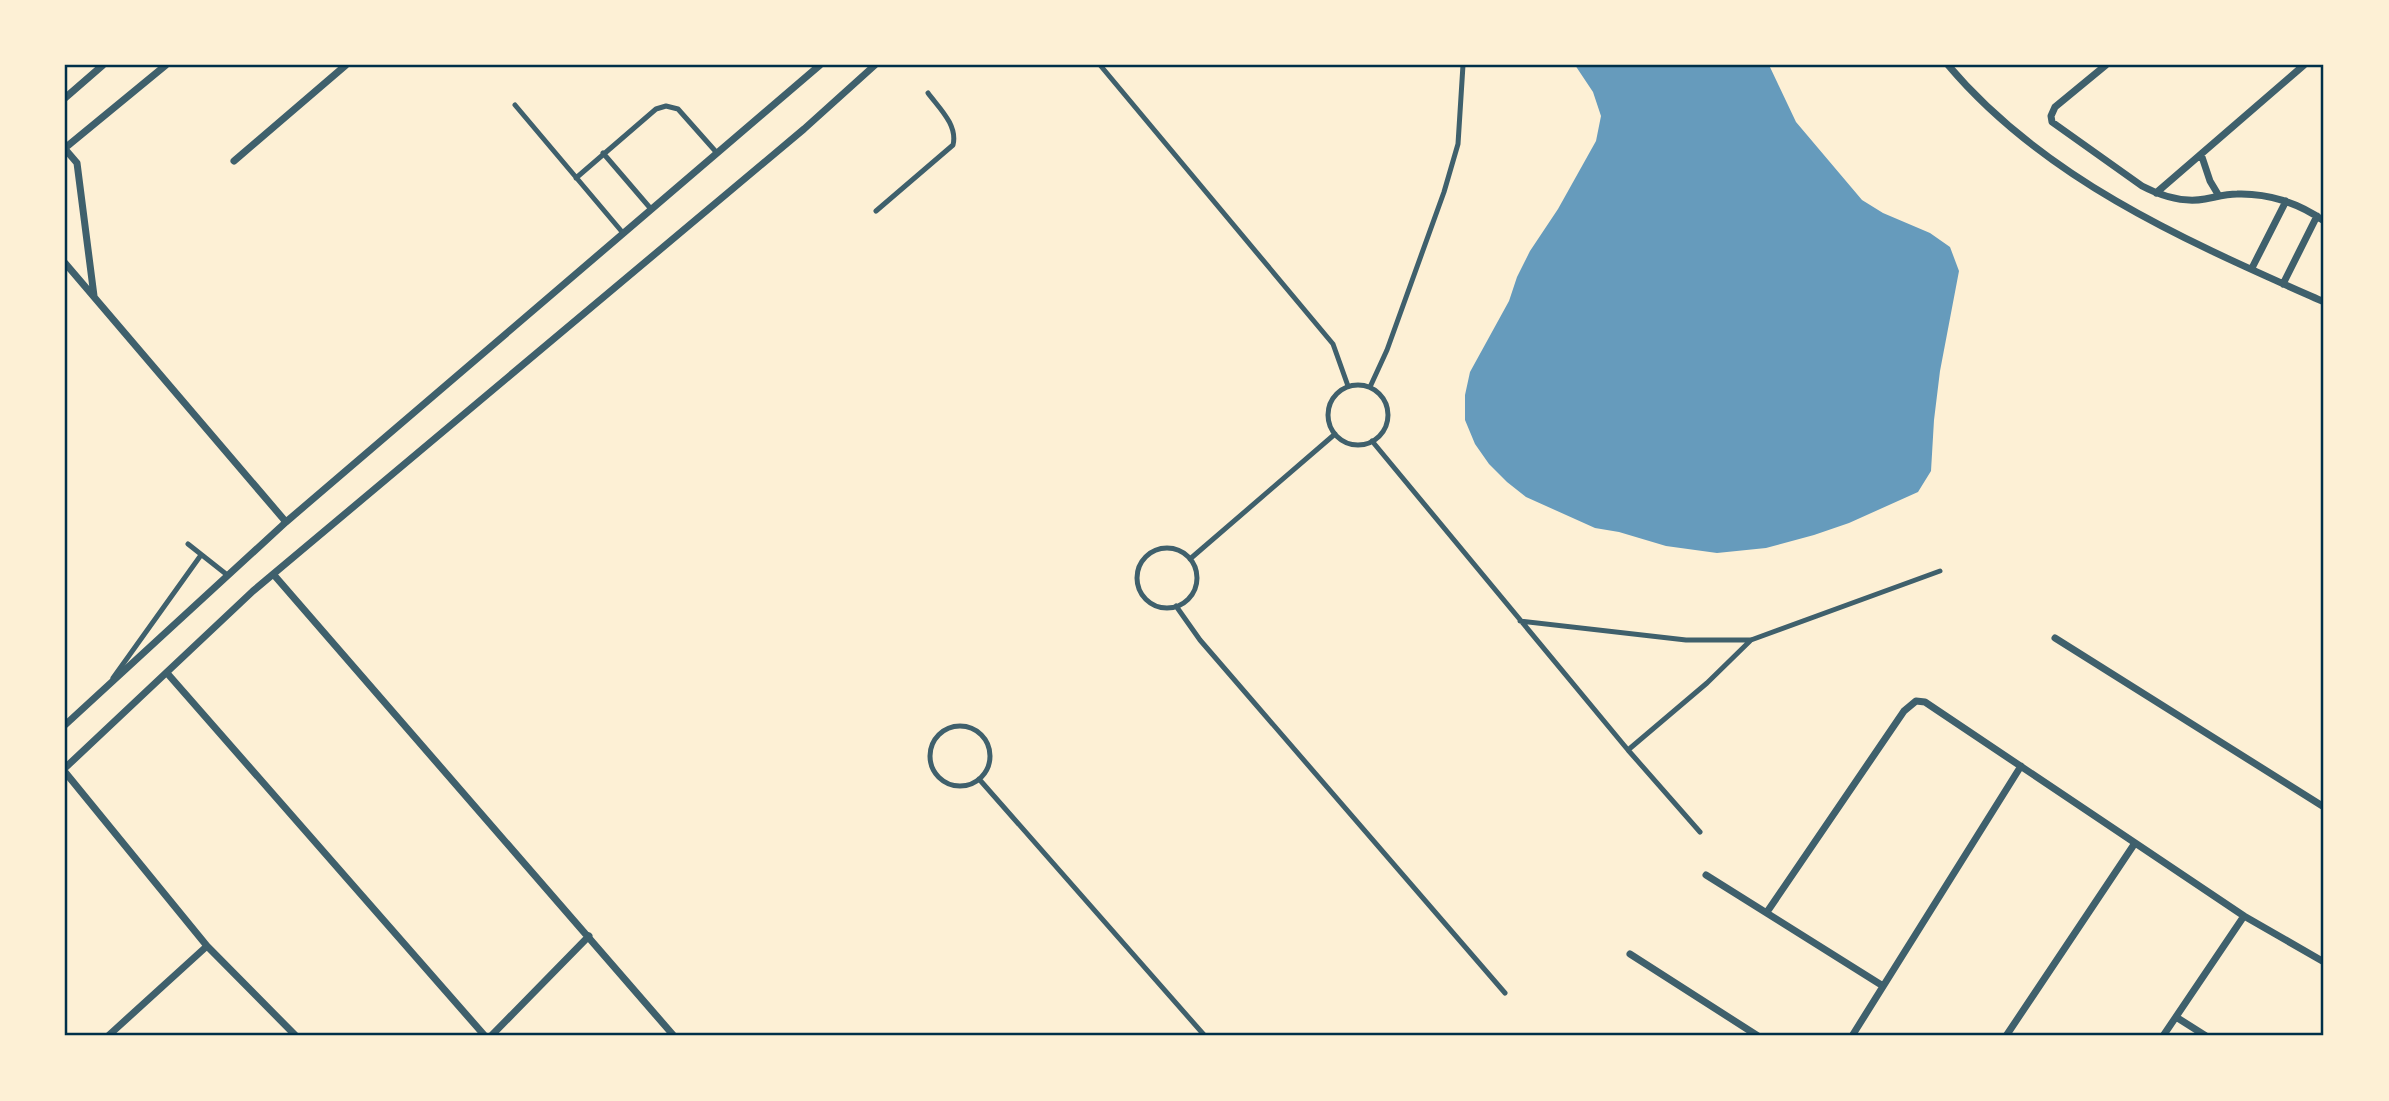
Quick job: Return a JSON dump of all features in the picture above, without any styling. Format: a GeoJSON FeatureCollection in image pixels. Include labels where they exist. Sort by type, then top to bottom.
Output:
{"type":"FeatureCollection","features":[{"type":"Feature","properties":{"kind":"street"},"geometry":{"type":"LineString","coordinates":[[65,98],[103,65]]}},
{"type":"Feature","properties":{"kind":"street"},"geometry":{"type":"LineString","coordinates":[[94,298],[77,163],[65,148],[166,65]]}},
{"type":"Feature","properties":{"kind":"street"},"geometry":{"type":"LineString","coordinates":[[234,161],[346,65]]}},
{"type":"Feature","properties":{"kind":"street"},"geometry":{"type":"LineString","coordinates":[[65,725],[226,574],[820,65]]}},
{"type":"Feature","properties":{"kind":"street"},"geometry":{"type":"LineString","coordinates":[[295,1036],[207,946],[65,770],[253,591],[804,130],[875,65]]}},
{"type":"Feature","properties":{"kind":"street"},"geometry":{"type":"LineString","coordinates":[[1948,65],[1997,114],[2037,148],[2094,189],[2159,226],[2324,302]]}},
{"type":"Feature","properties":{"kind":"street"},"geometry":{"type":"LineString","coordinates":[[2106,65],[2055,107],[2051,116],[2052,122],[2142,187],[2156,193],[2187,200],[2253,194],[2286,201],[2324,221]]}},
{"type":"Feature","properties":{"kind":"street"},"geometry":{"type":"LineString","coordinates":[[2156,193],[2305,65]]}},
{"type":"Feature","properties":{"kind":"street"},"geometry":{"type":"LineString","coordinates":[[2201,154],[2210,181],[2219,196]]}},
{"type":"Feature","properties":{"kind":"street"},"geometry":{"type":"LineString","coordinates":[[2252,268],[2286,201]]}},
{"type":"Feature","properties":{"kind":"street"},"geometry":{"type":"LineString","coordinates":[[2283,284],[2317,216]]}},
{"type":"Feature","properties":{"kind":"street"},"geometry":{"type":"LineString","coordinates":[[65,263],[286,522]]}},
{"type":"Feature","properties":{"kind":"street"},"geometry":{"type":"LineString","coordinates":[[274,575],[674,1036]]}},
{"type":"Feature","properties":{"kind":"street"},"geometry":{"type":"LineString","coordinates":[[2055,638],[2324,807]]}},
{"type":"Feature","properties":{"kind":"street"},"geometry":{"type":"LineString","coordinates":[[167,673],[485,1036]]}},
{"type":"Feature","properties":{"kind":"street"},"geometry":{"type":"LineString","coordinates":[[1767,912],[1904,712],[1916,701],[1925,702],[2244,916],[2324,962]]}},
{"type":"Feature","properties":{"kind":"street"},"geometry":{"type":"LineString","coordinates":[[1852,1036],[2021,766]]}},
{"type":"Feature","properties":{"kind":"street"},"geometry":{"type":"LineString","coordinates":[[2006,1036],[2135,843]]}},
{"type":"Feature","properties":{"kind":"street"},"geometry":{"type":"LineString","coordinates":[[1706,875],[1883,986]]}},
{"type":"Feature","properties":{"kind":"street"},"geometry":{"type":"LineString","coordinates":[[2163,1036],[2244,916]]}},
{"type":"Feature","properties":{"kind":"street"},"geometry":{"type":"LineString","coordinates":[[491,1036],[589,936]]}},
{"type":"Feature","properties":{"kind":"street"},"geometry":{"type":"LineString","coordinates":[[108,1036],[207,946]]}},
{"type":"Feature","properties":{"kind":"street"},"geometry":{"type":"LineString","coordinates":[[1630,954],[1758,1036]]}},
{"type":"Feature","properties":{"kind":"street"},"geometry":{"type":"LineString","coordinates":[[2176,1017],[2206,1036]]}},
{"type":"Feature","properties":{"kind":"lane"},"geometry":{"type":"LineString","coordinates":[[1100,65],[1333,344],[1348,386]]}},
{"type":"Feature","properties":{"kind":"lane"},"geometry":{"type":"LineString","coordinates":[[1370,387],[1387,350],[1444,192],[1458,144],[1464,65]]}},
{"type":"Feature","properties":{"kind":"lane"},"geometry":{"type":"LineString","coordinates":[[876,211],[953,145],[955,133],[951,123],[928,93]]}},
{"type":"Feature","properties":{"kind":"lane"},"geometry":{"type":"LineString","coordinates":[[515,105],[623,233]]}},
{"type":"Feature","properties":{"kind":"lane"},"geometry":{"type":"LineString","coordinates":[[576,178],[656,109],[666,106],[678,109],[717,153]]}},
{"type":"Feature","properties":{"kind":"lane"},"geometry":{"type":"LineString","coordinates":[[603,153],[652,209]]}},
{"type":"Feature","properties":{"kind":"lane"},"geometry":{"type":"LineString","coordinates":[[1356,384],[1370,387],[1385,400],[1388,418],[1380,436],[1372,441],[1352,444],[1335,434],[1330,424],[1328,413],[1331,401],[1338,392],[1348,386],[1356,384]]}},
{"type":"Feature","properties":{"kind":"lane"},"geometry":{"type":"LineString","coordinates":[[1190,559],[1335,434]]}},
{"type":"Feature","properties":{"kind":"lane"},"geometry":{"type":"LineString","coordinates":[[1372,441],[1628,750],[1700,832]]}},
{"type":"Feature","properties":{"kind":"lane"},"geometry":{"type":"LineString","coordinates":[[188,544],[226,574]]}},
{"type":"Feature","properties":{"kind":"lane"},"geometry":{"type":"LineString","coordinates":[[1158,550],[1176,550],[1190,559],[1197,577],[1192,595],[1176,606],[1158,606],[1144,597],[1137,579],[1139,569],[1150,554],[1158,550]]}},
{"type":"Feature","properties":{"kind":"lane"},"geometry":{"type":"LineString","coordinates":[[105,689],[201,555]]}},
{"type":"Feature","properties":{"kind":"lane"},"geometry":{"type":"LineString","coordinates":[[1520,621],[1686,639],[1751,640],[1940,571]]}},
{"type":"Feature","properties":{"kind":"lane"},"geometry":{"type":"LineString","coordinates":[[1176,606],[1200,640],[1505,993]]}},
{"type":"Feature","properties":{"kind":"lane"},"geometry":{"type":"LineString","coordinates":[[1628,750],[1707,683],[1751,640]]}},
{"type":"Feature","properties":{"kind":"lane"},"geometry":{"type":"LineString","coordinates":[[958,726],[976,731],[983,737],[989,754],[988,764],[979,779],[971,784],[952,785],[936,775],[930,757],[931,748],[941,733],[958,726]]}},
{"type":"Feature","properties":{"kind":"lane"},"geometry":{"type":"LineString","coordinates":[[979,779],[1205,1036]]}},
{"type":"Feature","properties":{"kind":"water"},"geometry":{"type":"Polygon","coordinates":[[[1575,65],[1769,65],[1796,122],[1862,200],[1883,213],[1930,233],[1950,247],[1959,271],[1940,371],[1931,471],[1918,492],[1849,523],[1814,535],[1766,548],[1717,553],[1666,546],[1595,528],[1526,497],[1489,464],[1475,444],[1465,420],[1465,395],[1470,372],[1509,301],[1530,251],[1558,209],[1596,141],[1601,116],[1593,92],[1575,65]]]}}]}
